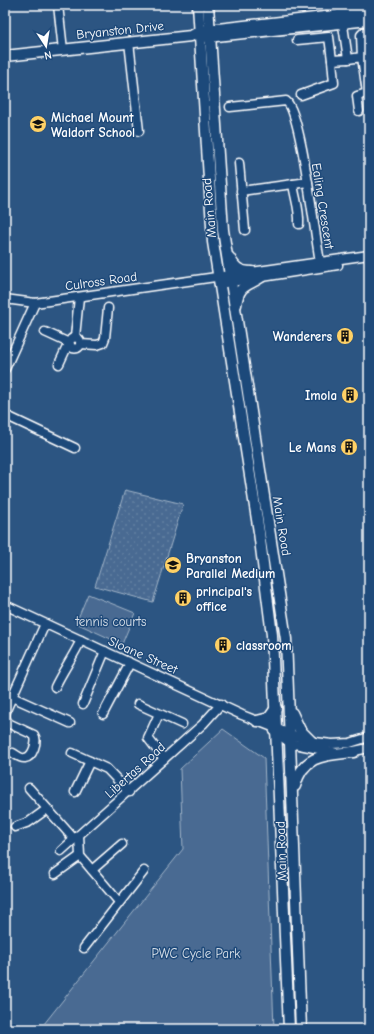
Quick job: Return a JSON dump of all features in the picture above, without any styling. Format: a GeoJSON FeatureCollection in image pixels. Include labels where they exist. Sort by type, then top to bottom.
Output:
{"type":"FeatureCollection","features":[{"type":"Feature","properties":{"kind":"main road","name":"Main Road"},"geometry":{"type":"LineString","coordinates":[[198,5],[226,250],[284,621],[290,707],[301,1029]]}},
{"type":"Feature","properties":{"kind":"main road","name":"Main Road"},"geometry":{"type":"LineString","coordinates":[[208,10],[202,34],[201,56],[210,221],[218,280],[264,566],[272,635],[289,1029]]}},
{"type":"Feature","properties":{"kind":"main road"},"geometry":{"type":"LineString","coordinates":[[208,10],[215,22],[225,29]]}},
{"type":"Feature","properties":{"kind":"main road","name":"Bryanston Drive"},"geometry":{"type":"LineString","coordinates":[[5,56],[342,19],[369,12]]}},
{"type":"Feature","properties":{"kind":"main road","name":"Bryanston Drive"},"geometry":{"type":"LineString","coordinates":[[202,34],[225,29],[342,19],[369,20]]}},
{"type":"Feature","properties":{"kind":"main road"},"geometry":{"type":"LineString","coordinates":[[175,37],[191,40],[196,44],[201,56]]}},
{"type":"Feature","properties":{"kind":"main road"},"geometry":{"type":"LineString","coordinates":[[226,250],[236,268],[244,272],[256,274]]}},
{"type":"Feature","properties":{"kind":"main road"},"geometry":{"type":"LineString","coordinates":[[235,309],[241,289],[256,274]]}},
{"type":"Feature","properties":{"kind":"main road"},"geometry":{"type":"LineString","coordinates":[[290,707],[300,730],[311,741]]}},
{"type":"Feature","properties":{"kind":"main road"},"geometry":{"type":"LineString","coordinates":[[257,721],[269,718],[276,708]]}},
{"type":"Feature","properties":{"kind":"main road"},"geometry":{"type":"LineString","coordinates":[[293,793],[300,773],[311,760],[326,755],[354,752]]}},
{"type":"Feature","properties":{"kind":"street"},"geometry":{"type":"LineString","coordinates":[[58,5],[63,50]]}},
{"type":"Feature","properties":{"kind":"street"},"geometry":{"type":"LineString","coordinates":[[340,5],[348,59]]}},
{"type":"Feature","properties":{"kind":"street"},"geometry":{"type":"LineString","coordinates":[[359,111],[357,96],[368,93],[362,57],[361,35],[364,32],[369,31]]}},
{"type":"Feature","properties":{"kind":"street"},"geometry":{"type":"LineString","coordinates":[[297,40],[329,37],[334,83],[301,94]]}},
{"type":"Feature","properties":{"kind":"street"},"geometry":{"type":"LineString","coordinates":[[129,42],[139,131]]}},
{"type":"Feature","properties":{"kind":"street"},"geometry":{"type":"LineString","coordinates":[[332,60],[362,57]]}},
{"type":"Feature","properties":{"kind":"street","name":"Ealing Crescent"},"geometry":{"type":"LineString","coordinates":[[230,107],[286,101],[294,110],[308,182],[320,265]]}},
{"type":"Feature","properties":{"kind":"street"},"geometry":{"type":"LineString","coordinates":[[239,163],[245,230]]}},
{"type":"Feature","properties":{"kind":"street"},"geometry":{"type":"LineString","coordinates":[[241,191],[308,182]]}},
{"type":"Feature","properties":{"kind":"street"},"geometry":{"type":"LineString","coordinates":[[293,184],[295,199],[299,210],[299,224]]}},
{"type":"Feature","properties":{"kind":"street","name":"Culross Road"},"geometry":{"type":"LineString","coordinates":[[320,265],[369,255]]}},
{"type":"Feature","properties":{"kind":"street","name":"Culross Road"},"geometry":{"type":"LineString","coordinates":[[5,299],[35,303],[201,279],[218,280],[320,265],[369,260]]}},
{"type":"Feature","properties":{"kind":"street"},"geometry":{"type":"LineString","coordinates":[[59,364],[66,349],[73,342],[79,296]]}},
{"type":"Feature","properties":{"kind":"street"},"geometry":{"type":"LineString","coordinates":[[5,369],[35,303]]}},
{"type":"Feature","properties":{"kind":"street"},"geometry":{"type":"LineString","coordinates":[[45,332],[73,342],[96,345],[103,343],[105,338],[108,308]]}},
{"type":"Feature","properties":{"kind":"street"},"geometry":{"type":"LineString","coordinates":[[5,415],[75,448]]}},
{"type":"Feature","properties":{"kind":"street","name":"Sloane Street"},"geometry":{"type":"LineString","coordinates":[[5,605],[275,729],[290,738],[325,751],[354,752],[369,748]]}},
{"type":"Feature","properties":{"kind":"street"},"geometry":{"type":"LineString","coordinates":[[13,753],[22,758],[28,757],[36,740],[34,735],[7,722],[6,712],[45,624]]}},
{"type":"Feature","properties":{"kind":"street"},"geometry":{"type":"LineString","coordinates":[[55,687],[64,668],[72,659],[81,640]]}},
{"type":"Feature","properties":{"kind":"street"},"geometry":{"type":"LineString","coordinates":[[83,704],[106,651]]}},
{"type":"Feature","properties":{"kind":"street"},"geometry":{"type":"LineString","coordinates":[[103,714],[130,662]]}},
{"type":"Feature","properties":{"kind":"street"},"geometry":{"type":"LineString","coordinates":[[12,697],[70,723]]}},
{"type":"Feature","properties":{"kind":"street"},"geometry":{"type":"LineString","coordinates":[[138,704],[182,724]]}},
{"type":"Feature","properties":{"kind":"street","name":"Libertas Road"},"geometry":{"type":"LineString","coordinates":[[61,851],[164,760],[203,724],[221,704]]}},
{"type":"Feature","properties":{"kind":"street"},"geometry":{"type":"LineString","coordinates":[[159,714],[148,738],[164,760]]}},
{"type":"Feature","properties":{"kind":"street","name":"Sloane Street"},"geometry":{"type":"LineString","coordinates":[[290,738],[328,744],[343,744],[369,737]]}},
{"type":"Feature","properties":{"kind":"street"},"geometry":{"type":"LineString","coordinates":[[72,753],[107,768],[129,792]]}},
{"type":"Feature","properties":{"kind":"street"},"geometry":{"type":"LineString","coordinates":[[75,792],[90,761]]}},
{"type":"Feature","properties":{"kind":"street"},"geometry":{"type":"LineString","coordinates":[[29,788],[46,809],[76,837],[80,856],[120,902]]}},
{"type":"Feature","properties":{"kind":"street"},"geometry":{"type":"LineString","coordinates":[[15,826],[31,821],[46,809]]}},
{"type":"Feature","properties":{"kind":"street"},"geometry":{"type":"LineString","coordinates":[[92,870],[122,844]]}},
{"type":"Feature","properties":{"kind":"street"},"geometry":{"type":"LineString","coordinates":[[55,874],[80,856]]}},
{"type":"Feature","properties":{"kind":"street"},"geometry":{"type":"LineString","coordinates":[[84,948],[144,871]]}},
{"type":"Feature","properties":{"kind":"green space"},"geometry":{"type":"Polygon","coordinates":[[[125,490],[183,504],[153,602],[95,586],[125,490]]]}},
{"type":"Feature","properties":{"kind":"green space","name":"tennis courts"},"geometry":{"type":"Polygon","coordinates":[[[88,594],[135,613],[122,644],[76,623],[88,594]]]}},
{"type":"Feature","properties":{"kind":"green space","name":"PWC Cycle Park"},"geometry":{"type":"Polygon","coordinates":[[[223,729],[264,758],[274,1029],[40,1029],[183,849],[180,769],[223,729]]]}},
{"type":"Feature","properties":{"kind":"place","name":"Michael Mount Waldorf School"},"geometry":{"type":"Point","coordinates":[38,124]}},
{"type":"Feature","properties":{"kind":"place","name":"Wanderers"},"geometry":{"type":"Point","coordinates":[345,336]}},
{"type":"Feature","properties":{"kind":"place","name":"Imola"},"geometry":{"type":"Point","coordinates":[350,395]}},
{"type":"Feature","properties":{"kind":"place","name":"Le Mans"},"geometry":{"type":"Point","coordinates":[349,447]}},
{"type":"Feature","properties":{"kind":"place","name":"Bryanston Parallel Medium"},"geometry":{"type":"Point","coordinates":[173,565]}},
{"type":"Feature","properties":{"kind":"place","name":"principal's office"},"geometry":{"type":"Point","coordinates":[183,598]}},
{"type":"Feature","properties":{"kind":"place","name":"classroom"},"geometry":{"type":"Point","coordinates":[223,645]}}]}
